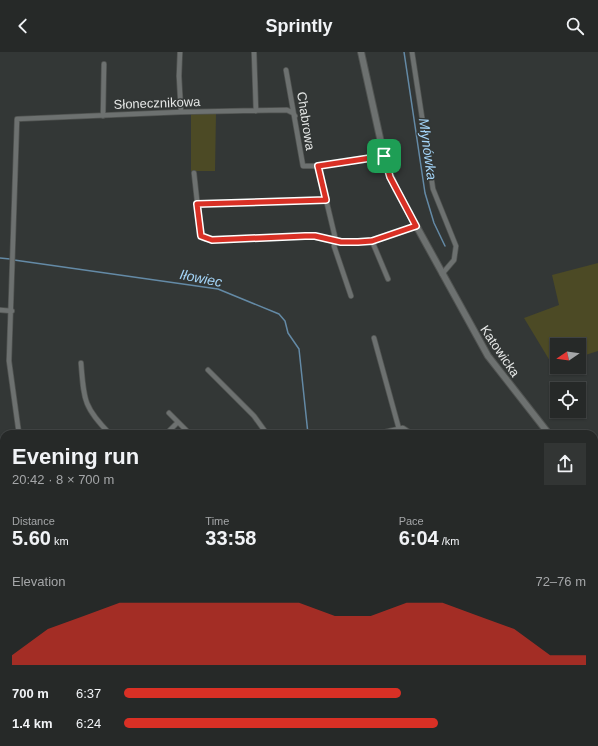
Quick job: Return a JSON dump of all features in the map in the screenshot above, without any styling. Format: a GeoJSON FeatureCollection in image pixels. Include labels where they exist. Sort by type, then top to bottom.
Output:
{"type":"FeatureCollection","features":[{"type":"Feature","properties":{"kind":"main road","name":"Katowicka"},"geometry":{"type":"LineString","coordinates":[[361,52],[390,177],[488,356],[546,430]]}},
{"type":"Feature","properties":{"kind":"street"},"geometry":{"type":"LineString","coordinates":[[180,52],[179,76],[181,112]]}},
{"type":"Feature","properties":{"kind":"street"},"geometry":{"type":"LineString","coordinates":[[254,52],[256,111]]}},
{"type":"Feature","properties":{"kind":"street"},"geometry":{"type":"LineString","coordinates":[[412,52],[433,189],[456,246],[454,260],[442,274]]}},
{"type":"Feature","properties":{"kind":"street"},"geometry":{"type":"LineString","coordinates":[[103,116],[104,64]]}},
{"type":"Feature","properties":{"kind":"street","name":"Chabrowa"},"geometry":{"type":"LineString","coordinates":[[286,70],[303,166],[318,166],[384,156]]}},
{"type":"Feature","properties":{"kind":"street","name":"Słonecznikowa"},"geometry":{"type":"LineString","coordinates":[[12,311],[16,119],[181,112],[287,110],[295,116]]}},
{"type":"Feature","properties":{"kind":"street"},"geometry":{"type":"LineString","coordinates":[[318,166],[334,246],[351,296]]}},
{"type":"Feature","properties":{"kind":"street"},"geometry":{"type":"LineString","coordinates":[[194,173],[201,236],[205,239],[305,236],[341,242],[372,241],[416,226]]}},
{"type":"Feature","properties":{"kind":"street"},"geometry":{"type":"LineString","coordinates":[[197,204],[326,200]]}},
{"type":"Feature","properties":{"kind":"street"},"geometry":{"type":"LineString","coordinates":[[372,241],[388,279]]}},
{"type":"Feature","properties":{"kind":"street"},"geometry":{"type":"LineString","coordinates":[[0,310],[12,311],[9,373],[18,430]]}},
{"type":"Feature","properties":{"kind":"street"},"geometry":{"type":"LineString","coordinates":[[374,338],[399,429]]}},
{"type":"Feature","properties":{"kind":"street"},"geometry":{"type":"LineString","coordinates":[[81,363],[83,392],[89,410],[106,430]]}},
{"type":"Feature","properties":{"kind":"street"},"geometry":{"type":"LineString","coordinates":[[208,370],[254,416],[264,430]]}},
{"type":"Feature","properties":{"kind":"street"},"geometry":{"type":"LineString","coordinates":[[169,413],[186,430]]}},
{"type":"Feature","properties":{"kind":"street"},"geometry":{"type":"LineString","coordinates":[[170,430],[178,422]]}},
{"type":"Feature","properties":{"kind":"street"},"geometry":{"type":"LineString","coordinates":[[394,430],[403,428],[406,430]]}},
{"type":"Feature","properties":{"kind":"shaded area"},"geometry":{"type":"Polygon","coordinates":[[[191,113],[216,113],[215,171],[191,171],[191,113]]]}},
{"type":"Feature","properties":{"kind":"shaded area"},"geometry":{"type":"Polygon","coordinates":[[[598,263],[598,351],[586,355],[586,338],[550,338],[550,361],[524,318],[559,305],[552,275],[598,263]]]}},
{"type":"Feature","properties":{"kind":"waterway","name":"Młynówka"},"geometry":{"type":"LineString","coordinates":[[404,52],[425,193],[434,223],[445,246]]}},
{"type":"Feature","properties":{"kind":"waterway","name":"Iłowiec"},"geometry":{"type":"LineString","coordinates":[[0,258],[10,259]]}},
{"type":"Feature","properties":{"kind":"waterway","name":"Iłowiec"},"geometry":{"type":"LineString","coordinates":[[14,260],[218,289],[279,314],[285,321],[288,333],[299,349],[308,430]]}},
{"type":"Feature","properties":{"kind":"route"},"geometry":{"type":"LineString","coordinates":[[384,156],[390,177],[416,226],[372,241],[358,242],[341,242],[315,236],[212,240],[205,239],[201,236],[197,204],[326,200],[318,166],[384,156]]}}]}
